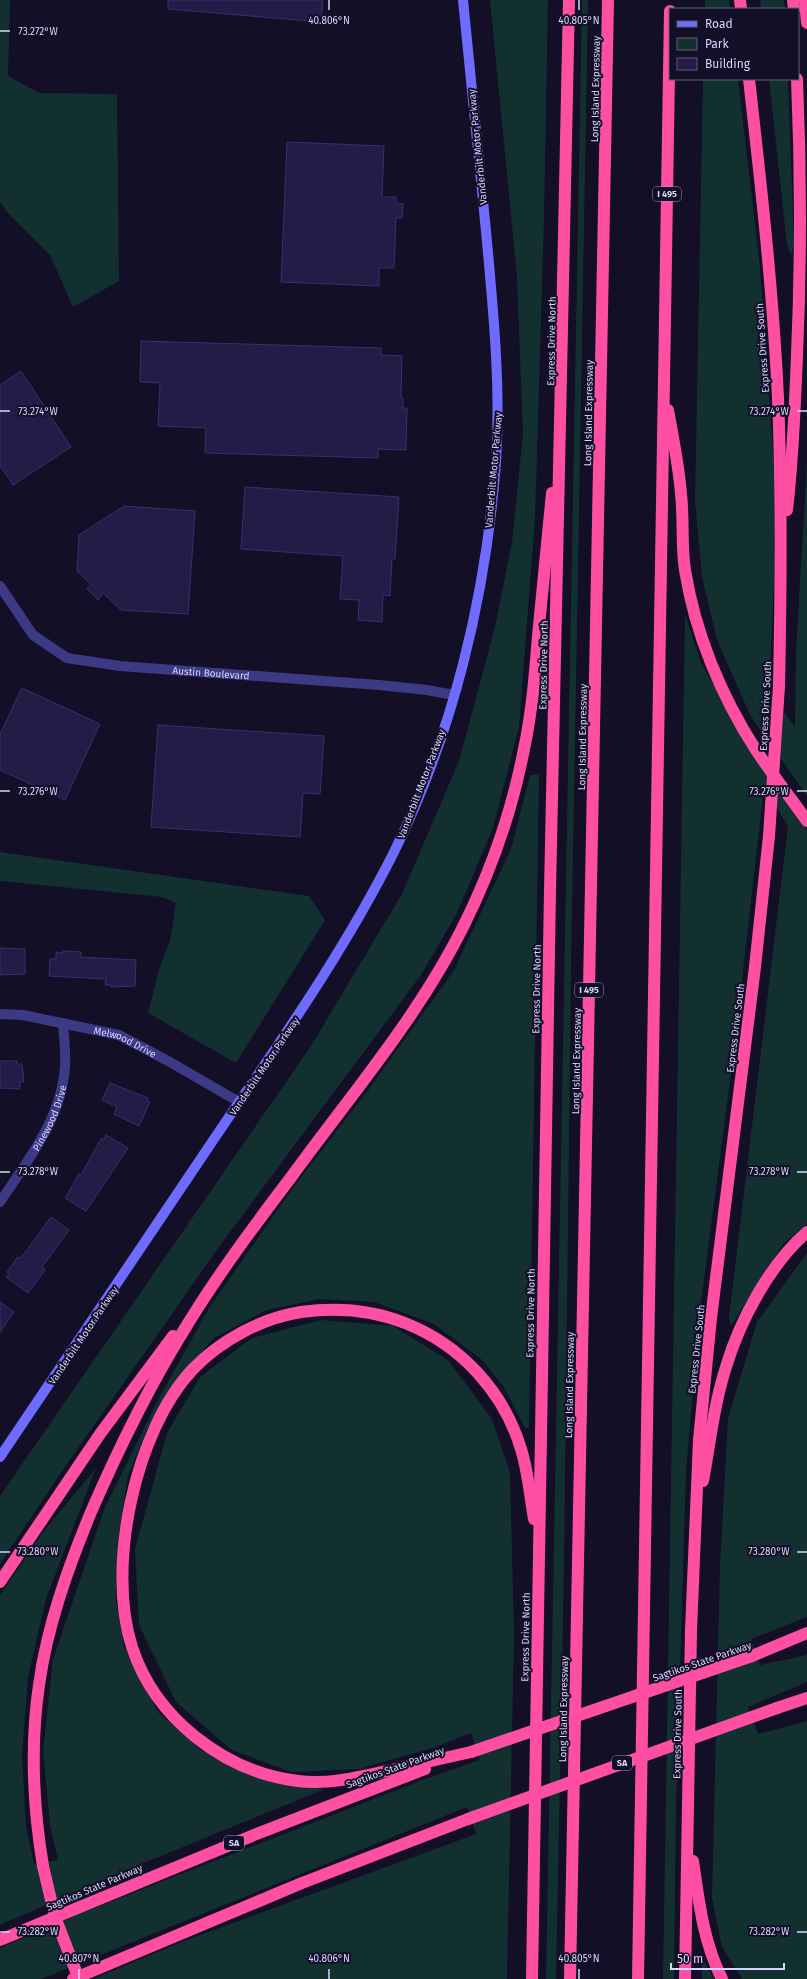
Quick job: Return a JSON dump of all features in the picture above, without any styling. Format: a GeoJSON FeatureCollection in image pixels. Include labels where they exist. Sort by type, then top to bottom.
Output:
{"type":"FeatureCollection","features":[{"type":"Feature","properties":{"kind":"highway","name":"Express Drive North"},"geometry":{"type":"LineString","coordinates":[[532,1979],[550,882],[562,382],[569,0]]}},
{"type":"Feature","properties":{"kind":"highway","name":"Long Island Expressway"},"geometry":{"type":"LineString","coordinates":[[570,1979],[608,0]]}},
{"type":"Feature","properties":{"kind":"highway"},"geometry":{"type":"LineString","coordinates":[[805,0],[807,23]]}},
{"type":"Feature","properties":{"kind":"highway","name":"I 495"},"geometry":{"type":"LineString","coordinates":[[638,1979],[669,62]]}},
{"type":"Feature","properties":{"kind":"highway","name":"Express Drive South"},"geometry":{"type":"LineString","coordinates":[[685,1979],[694,1521],[699,1440],[707,1349],[755,967],[769,836],[779,686],[781,563],[780,455],[774,341],[761,184],[749,80]]}},
{"type":"Feature","properties":{"kind":"highway"},"geometry":{"type":"LineString","coordinates":[[781,563],[792,467],[800,281],[801,197],[797,80]]}},
{"type":"Feature","properties":{"kind":"highway"},"geometry":{"type":"LineString","coordinates":[[663,377],[681,495],[685,569],[703,638],[720,684],[743,728],[755,749],[807,821]]}},
{"type":"Feature","properties":{"kind":"highway"},"geometry":{"type":"LineString","coordinates":[[0,1582],[139,1380],[213,1284],[421,1000],[451,951],[485,879],[513,798],[530,716],[562,382]]}},
{"type":"Feature","properties":{"kind":"highway"},"geometry":{"type":"LineString","coordinates":[[694,1521],[719,1392],[735,1341],[755,1300],[771,1274],[807,1232]]}},
{"type":"Feature","properties":{"kind":"highway"},"geometry":{"type":"LineString","coordinates":[[79,1979],[55,1917],[43,1866],[35,1802],[34,1739],[41,1672],[56,1607],[84,1529],[118,1453],[168,1356],[213,1284]]}},
{"type":"Feature","properties":{"kind":"highway"},"geometry":{"type":"LineString","coordinates":[[471,1752],[369,1776],[315,1782],[279,1777],[243,1766],[226,1758],[196,1738],[167,1709],[156,1693],[139,1663],[128,1632],[123,1597],[124,1557],[129,1514],[140,1470],[157,1426],[179,1386],[193,1368],[227,1342],[259,1324],[292,1314],[311,1311],[344,1310],[378,1314],[418,1328],[441,1342],[467,1362],[494,1392],[522,1449],[539,1553]]}},
{"type":"Feature","properties":{"kind":"highway"},"geometry":{"type":"LineString","coordinates":[[752,1656],[807,1633]]}},
{"type":"Feature","properties":{"kind":"highway","name":"Sagtikos State Parkway"},"geometry":{"type":"LineString","coordinates":[[0,1940],[261,1832],[471,1752],[752,1656],[807,1640]]}},
{"type":"Feature","properties":{"kind":"highway","name":"SA"},"geometry":{"type":"LineString","coordinates":[[73,1979],[302,1883],[468,1818],[807,1698]]}},
{"type":"Feature","properties":{"kind":"highway"},"geometry":{"type":"LineString","coordinates":[[777,1708],[807,1703]]}},
{"type":"Feature","properties":{"kind":"highway"},"geometry":{"type":"LineString","coordinates":[[688,1824],[704,1934],[712,1958],[722,1979]]}},
{"type":"Feature","properties":{"kind":"main road","name":"Vanderbilt Motor Parkway"},"geometry":{"type":"LineString","coordinates":[[0,1457],[311,996],[378,883],[395,849],[438,746],[454,695],[471,630],[484,564],[496,465],[498,408],[494,324],[463,0]]}},
{"type":"Feature","properties":{"kind":"street","name":"Austin Boulevard"},"geometry":{"type":"LineString","coordinates":[[0,586],[33,635],[67,658],[120,666],[379,685],[427,690],[454,695]]}},
{"type":"Feature","properties":{"kind":"street","name":"Melwood Drive"},"geometry":{"type":"LineString","coordinates":[[0,1014],[23,1015],[119,1035],[170,1062],[239,1102]]}},
{"type":"Feature","properties":{"kind":"street","name":"Pinewood Drive"},"geometry":{"type":"LineString","coordinates":[[0,1202],[44,1136],[60,1100],[65,1066],[63,1023]]}},
{"type":"Feature","properties":{"kind":"green space"},"geometry":{"type":"Polygon","coordinates":[[[0,0],[10,0],[8,76],[39,93],[117,94],[119,281],[73,307],[50,255],[7,212],[0,202],[0,0]]]}},
{"type":"Feature","properties":{"kind":"green space"},"geometry":{"type":"Polygon","coordinates":[[[490,0],[548,0],[544,219],[535,519],[519,727],[493,828],[457,913],[421,975],[216,1251],[60,1474],[0,1564],[0,1496],[311,1046],[402,894],[459,761],[495,627],[512,542],[523,434],[517,277],[490,0]]]}},
{"type":"Feature","properties":{"kind":"green space"},"geometry":{"type":"Polygon","coordinates":[[[582,0],[588,0],[571,968],[564,1567],[556,1979],[546,1979],[582,0]]]}},
{"type":"Feature","properties":{"kind":"green space"},"geometry":{"type":"Polygon","coordinates":[[[705,0],[729,0],[730,8],[705,8],[705,0]]]}},
{"type":"Feature","properties":{"kind":"green space"},"geometry":{"type":"Polygon","coordinates":[[[760,0],[784,0],[785,8],[761,8],[760,0]]]}},
{"type":"Feature","properties":{"kind":"green space"},"geometry":{"type":"Polygon","coordinates":[[[703,80],[738,80],[760,267],[774,466],[774,581],[769,692],[795,727],[796,652],[807,461],[807,796],[750,715],[717,640],[702,577],[695,501],[703,80]]]}},
{"type":"Feature","properties":{"kind":"green space"},"geometry":{"type":"Polygon","coordinates":[[[769,80],[788,80],[794,245],[791,255],[787,245],[769,80]]]}},
{"type":"Feature","properties":{"kind":"green space"},"geometry":{"type":"Polygon","coordinates":[[[685,614],[701,663],[761,766],[807,830],[807,1224],[784,1243],[731,1326],[729,1317],[788,826],[764,788],[734,1050],[700,1310],[686,1471],[676,1805],[674,1979],[663,1979],[685,614]]]}},
{"type":"Feature","properties":{"kind":"green space"},"geometry":{"type":"Polygon","coordinates":[[[539,774],[529,1427],[525,1428],[503,1386],[481,1359],[434,1324],[374,1302],[319,1299],[267,1310],[214,1338],[167,1393],[146,1432],[128,1476],[118,1539],[116,1601],[124,1647],[158,1712],[201,1750],[251,1774],[325,1789],[129,1869],[0,1925],[0,1595],[43,1532],[96,1468],[46,1599],[28,1677],[22,1756],[26,1826],[34,1864],[58,1860],[50,1825],[43,1751],[53,1659],[105,1507],[158,1400],[209,1308],[295,1185],[369,1089],[454,970],[511,849],[530,775],[539,774]]]}},
{"type":"Feature","properties":{"kind":"green space"},"geometry":{"type":"Polygon","coordinates":[[[0,852],[309,896],[325,920],[236,1063],[148,1013],[160,966],[170,941],[176,903],[162,897],[0,881],[0,852]]]}},
{"type":"Feature","properties":{"kind":"green space"},"geometry":{"type":"Polygon","coordinates":[[[807,1253],[807,1617],[751,1639],[760,1665],[807,1655],[807,1682],[748,1707],[758,1734],[807,1721],[807,1979],[742,1979],[722,1947],[712,1898],[720,1566],[728,1418],[757,1322],[807,1253]]]}},
{"type":"Feature","properties":{"kind":"green space"},"geometry":{"type":"Polygon","coordinates":[[[321,1320],[393,1326],[448,1360],[492,1419],[510,1472],[514,1634],[507,1979],[93,1979],[184,1941],[476,1834],[467,1807],[41,1979],[0,1979],[0,1948],[76,1915],[425,1779],[480,1760],[471,1733],[436,1747],[358,1769],[291,1772],[232,1750],[176,1702],[139,1625],[135,1549],[167,1433],[200,1377],[252,1338],[321,1320]]]}},
{"type":"Feature","properties":{"kind":"green space"},"geometry":{"type":"Polygon","coordinates":[[[702,1958],[714,1979],[702,1979],[702,1958]]]}},
{"type":"Feature","properties":{"kind":"building"},"geometry":{"type":"Polygon","coordinates":[[[168,0],[323,0],[321,22],[168,9],[168,0]]]}},
{"type":"Feature","properties":{"kind":"building"},"geometry":{"type":"Polygon","coordinates":[[[287,142],[384,146],[382,197],[396,197],[396,203],[403,204],[402,218],[396,218],[394,268],[379,268],[379,286],[281,282],[287,142]]]}},
{"type":"Feature","properties":{"kind":"building"},"geometry":{"type":"Polygon","coordinates":[[[141,341],[381,348],[381,355],[402,356],[401,398],[403,398],[403,408],[407,408],[406,450],[378,449],[378,458],[205,453],[206,428],[158,426],[160,383],[140,382],[141,341]]]}},
{"type":"Feature","properties":{"kind":"building"},"geometry":{"type":"Polygon","coordinates":[[[21,371],[71,447],[13,485],[0,466],[0,385],[21,371]]]}},
{"type":"Feature","properties":{"kind":"building"},"geometry":{"type":"Polygon","coordinates":[[[245,487],[399,497],[395,559],[392,559],[390,596],[383,595],[382,622],[358,620],[359,600],[340,599],[343,556],[241,549],[245,487]]]}},
{"type":"Feature","properties":{"kind":"building"},"geometry":{"type":"Polygon","coordinates":[[[124,506],[195,511],[188,614],[121,610],[103,593],[98,600],[87,589],[91,584],[77,571],[79,535],[124,506]]]}},
{"type":"Feature","properties":{"kind":"building"},"geometry":{"type":"Polygon","coordinates":[[[22,688],[100,724],[65,800],[0,770],[0,734],[22,688]]]}},
{"type":"Feature","properties":{"kind":"building"},"geometry":{"type":"Polygon","coordinates":[[[158,725],[324,736],[320,794],[303,793],[300,837],[151,827],[158,725]]]}},
{"type":"Feature","properties":{"kind":"building"},"geometry":{"type":"Polygon","coordinates":[[[0,948],[25,949],[25,974],[0,975],[0,948]]]}},
{"type":"Feature","properties":{"kind":"building"},"geometry":{"type":"Polygon","coordinates":[[[63,951],[81,952],[81,957],[136,960],[135,986],[111,987],[111,985],[105,985],[106,979],[49,976],[50,959],[56,959],[56,952],[63,953],[63,951]]]}},
{"type":"Feature","properties":{"kind":"building"},"geometry":{"type":"Polygon","coordinates":[[[0,1061],[17,1061],[17,1064],[22,1064],[24,1082],[20,1082],[20,1089],[0,1088],[0,1061]]]}},
{"type":"Feature","properties":{"kind":"building"},"geometry":{"type":"Polygon","coordinates":[[[110,1083],[148,1098],[147,1101],[150,1102],[139,1126],[114,1114],[117,1107],[102,1100],[110,1083]]]}},
{"type":"Feature","properties":{"kind":"building"},"geometry":{"type":"Polygon","coordinates":[[[106,1135],[128,1148],[86,1211],[65,1198],[79,1174],[81,1175],[101,1139],[104,1139],[106,1135]]]}},
{"type":"Feature","properties":{"kind":"building"},"geometry":{"type":"Polygon","coordinates":[[[51,1217],[69,1230],[42,1267],[45,1270],[28,1293],[6,1277],[9,1274],[7,1272],[18,1257],[20,1258],[24,1254],[51,1217]]]}},
{"type":"Feature","properties":{"kind":"building"},"geometry":{"type":"Polygon","coordinates":[[[0,1302],[14,1312],[0,1332],[0,1302]]]}}]}
